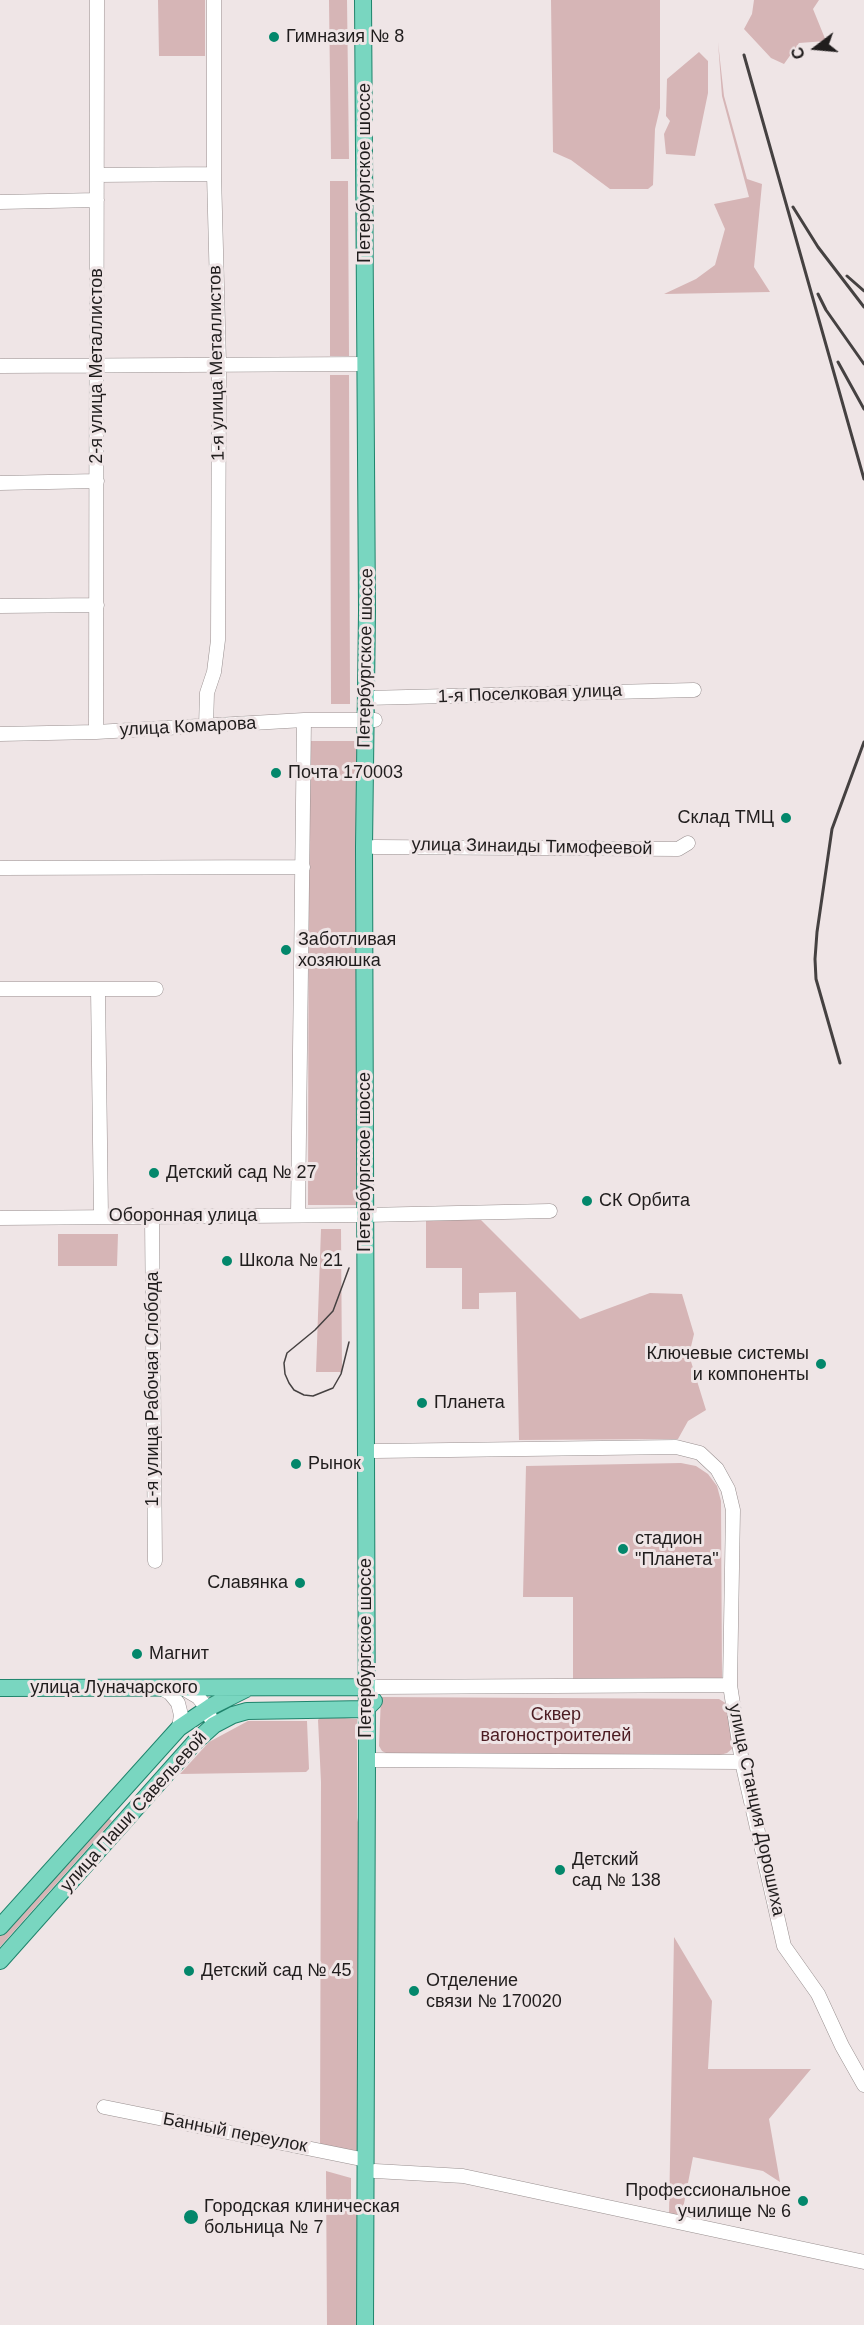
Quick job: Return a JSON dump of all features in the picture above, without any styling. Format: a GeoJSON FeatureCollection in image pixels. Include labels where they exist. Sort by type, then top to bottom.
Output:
{"type":"FeatureCollection","features":[{"type":"Feature","properties":{"kind":"main road","name":"Петербургское шоссе"},"geometry":{"type":"LineString","coordinates":[[363,0],[371,698]]}},
{"type":"Feature","properties":{"kind":"main road","name":"Петербургское шоссе"},"geometry":{"type":"LineString","coordinates":[[372,0],[376,363],[369,847],[370,2264],[374,2325]]}},
{"type":"Feature","properties":{"kind":"main road","name":"улица Паши Савельевой"},"geometry":{"type":"LineString","coordinates":[[228,1687],[371,1695]]}},
{"type":"Feature","properties":{"kind":"main road","name":"улица Луначарского"},"geometry":{"type":"LineString","coordinates":[[0,1688],[228,1687]]}},
{"type":"Feature","properties":{"kind":"main road","name":"улица Паши Савельевой"},"geometry":{"type":"LineString","coordinates":[[0,1927],[180,1728],[207,1708],[252,1687]]}},
{"type":"Feature","properties":{"kind":"main road","name":"улица Паши Савельевой"},"geometry":{"type":"LineString","coordinates":[[0,1960],[194,1743],[211,1728],[232,1715],[250,1711],[371,1695]]}},
{"type":"Feature","properties":{"kind":"main road","name":"Петербургское шоссе"},"geometry":{"type":"LineString","coordinates":[[365,2325],[370,2264]]}},
{"type":"Feature","properties":{"kind":"street","name":"2-я улица Металлистов"},"geometry":{"type":"LineString","coordinates":[[96,732],[97,0]]}},
{"type":"Feature","properties":{"kind":"street","name":"1-я улица Металлистов"},"geometry":{"type":"LineString","coordinates":[[206,726],[207,693],[214,672],[218,640],[219,364],[214,174],[214,0]]}},
{"type":"Feature","properties":{"kind":"street"},"geometry":{"type":"LineString","coordinates":[[97,175],[214,174]]}},
{"type":"Feature","properties":{"kind":"street"},"geometry":{"type":"LineString","coordinates":[[0,202],[97,200]]}},
{"type":"Feature","properties":{"kind":"street"},"geometry":{"type":"LineString","coordinates":[[0,366],[366,364]]}},
{"type":"Feature","properties":{"kind":"street"},"geometry":{"type":"LineString","coordinates":[[0,483],[97,481]]}},
{"type":"Feature","properties":{"kind":"street"},"geometry":{"type":"LineString","coordinates":[[0,606],[97,606]]}},
{"type":"Feature","properties":{"kind":"street","name":"1-я Поселковая улица"},"geometry":{"type":"LineString","coordinates":[[371,698],[694,690]]}},
{"type":"Feature","properties":{"kind":"street"},"geometry":{"type":"LineString","coordinates":[[298,1215],[304,720]]}},
{"type":"Feature","properties":{"kind":"street","name":"улица Комарова"},"geometry":{"type":"LineString","coordinates":[[0,734],[96,732],[304,720],[371,720]]}},
{"type":"Feature","properties":{"kind":"street","name":"улица Зинаиды Тимофеевой"},"geometry":{"type":"LineString","coordinates":[[369,847],[678,849],[688,843]]}},
{"type":"Feature","properties":{"kind":"street"},"geometry":{"type":"LineString","coordinates":[[0,868],[303,867]]}},
{"type":"Feature","properties":{"kind":"street"},"geometry":{"type":"LineString","coordinates":[[98,988],[101,1217]]}},
{"type":"Feature","properties":{"kind":"street"},"geometry":{"type":"LineString","coordinates":[[0,989],[156,989]]}},
{"type":"Feature","properties":{"kind":"street","name":"Оборонная улица"},"geometry":{"type":"LineString","coordinates":[[0,1218],[370,1215],[550,1210]]}},
{"type":"Feature","properties":{"kind":"street","name":"1-я улица Рабочая Слобода"},"geometry":{"type":"LineString","coordinates":[[152,1216],[155,1561]]}},
{"type":"Feature","properties":{"kind":"street","name":"улица Станция Дорошиха"},"geometry":{"type":"LineString","coordinates":[[370,1451],[673,1447],[700,1453],[713,1464],[725,1482],[733,1510],[730,1685],[742,1762],[784,1946],[818,1994],[842,2046],[864,2085]]}},
{"type":"Feature","properties":{"kind":"street"},"geometry":{"type":"LineString","coordinates":[[371,1695],[730,1685]]}},
{"type":"Feature","properties":{"kind":"street"},"geometry":{"type":"LineString","coordinates":[[159,1687],[170,1693],[176,1700],[181,1715],[180,1728]]}},
{"type":"Feature","properties":{"kind":"street"},"geometry":{"type":"LineString","coordinates":[[180,1687],[195,1694],[207,1708],[211,1728]]}},
{"type":"Feature","properties":{"kind":"street"},"geometry":{"type":"LineString","coordinates":[[371,1760],[742,1762]]}},
{"type":"Feature","properties":{"kind":"street","name":"Банный переулок"},"geometry":{"type":"LineString","coordinates":[[104,2107],[370,2165],[463,2176],[864,2262]]}},
{"type":"Feature","properties":{"kind":"green space"},"geometry":{"type":"Polygon","coordinates":[[[158,0],[205,0],[205,56],[159,56],[158,0]]]}},
{"type":"Feature","properties":{"kind":"green space"},"geometry":{"type":"Polygon","coordinates":[[[329,0],[347,0],[349,159],[331,159],[329,0]]]}},
{"type":"Feature","properties":{"kind":"green space"},"geometry":{"type":"Polygon","coordinates":[[[551,0],[660,0],[660,108],[655,129],[653,185],[648,189],[610,189],[571,160],[553,152],[551,0]]]}},
{"type":"Feature","properties":{"kind":"green space"},"geometry":{"type":"Polygon","coordinates":[[[754,0],[819,0],[813,9],[826,41],[799,43],[784,64],[771,58],[744,29],[752,14],[754,0]]]}},
{"type":"Feature","properties":{"kind":"green space"},"geometry":{"type":"Polygon","coordinates":[[[718,42],[724,96],[747,179],[762,184],[754,267],[770,292],[664,294],[696,279],[715,265],[725,229],[714,204],[749,197],[722,96],[718,42]]]}},
{"type":"Feature","properties":{"kind":"green space"},"geometry":{"type":"Polygon","coordinates":[[[699,52],[708,61],[708,93],[695,156],[666,154],[664,134],[670,121],[666,116],[667,79],[699,52]]]}},
{"type":"Feature","properties":{"kind":"green space"},"geometry":{"type":"Polygon","coordinates":[[[330,181],[348,181],[349,356],[330,356],[330,181]]]}},
{"type":"Feature","properties":{"kind":"green space"},"geometry":{"type":"Polygon","coordinates":[[[330,375],[349,375],[350,704],[331,704],[330,375]]]}},
{"type":"Feature","properties":{"kind":"green space"},"geometry":{"type":"Polygon","coordinates":[[[309,741],[357,741],[356,1205],[308,1205],[309,741]]]}},
{"type":"Feature","properties":{"kind":"green space"},"geometry":{"type":"Polygon","coordinates":[[[476,1215],[580,1319],[650,1293],[682,1294],[694,1334],[689,1355],[706,1410],[688,1421],[678,1439],[519,1440],[516,1292],[479,1293],[479,1309],[462,1309],[462,1268],[426,1268],[426,1217],[476,1215]]]}},
{"type":"Feature","properties":{"kind":"green space"},"geometry":{"type":"Polygon","coordinates":[[[321,1229],[341,1229],[342,1372],[316,1372],[321,1229]]]}},
{"type":"Feature","properties":{"kind":"green space"},"geometry":{"type":"Polygon","coordinates":[[[58,1234],[118,1234],[117,1266],[58,1266],[58,1234]]]}},
{"type":"Feature","properties":{"kind":"green space","name":"стадион \"Планета\""},"geometry":{"type":"Polygon","coordinates":[[[681,1463],[696,1466],[708,1474],[717,1486],[721,1501],[722,1679],[573,1679],[573,1597],[523,1597],[526,1466],[681,1463]]]}},
{"type":"Feature","properties":{"kind":"green space","name":"Сквер вагоностроителей"},"geometry":{"type":"Polygon","coordinates":[[[381,1697],[719,1699],[727,1704],[733,1748],[720,1755],[388,1754],[379,1746],[381,1697]]]}},
{"type":"Feature","properties":{"kind":"green space"},"geometry":{"type":"Polygon","coordinates":[[[321,1716],[357,1719],[357,1818],[360,1831],[357,2153],[320,2148],[321,1782],[318,1720],[321,1716]]]}},
{"type":"Feature","properties":{"kind":"green space"},"geometry":{"type":"Polygon","coordinates":[[[248,1721],[307,1721],[309,1769],[306,1772],[180,1774],[209,1742],[248,1721]]]}},
{"type":"Feature","properties":{"kind":"green space"},"geometry":{"type":"Polygon","coordinates":[[[105,1815],[112,1821],[0,1947],[0,1934],[105,1815]]]}},
{"type":"Feature","properties":{"kind":"green space"},"geometry":{"type":"Polygon","coordinates":[[[674,1937],[712,2001],[708,2069],[811,2069],[769,2119],[780,2182],[763,2171],[693,2157],[681,2219],[669,2215],[674,1937]]]}},
{"type":"Feature","properties":{"kind":"green space"},"geometry":{"type":"Polygon","coordinates":[[[326,2171],[351,2178],[351,2213],[360,2215],[360,2325],[327,2325],[326,2171]]]}},
{"type":"Feature","properties":{"kind":"tram line"},"geometry":{"type":"LineString","coordinates":[[349,1268],[333,1311],[315,1330],[287,1353],[284,1363],[285,1374],[294,1390],[313,1396],[333,1388],[341,1374],[349,1342]]}},
{"type":"Feature","properties":{"kind":"railway"},"geometry":{"type":"LineString","coordinates":[[744,55],[864,479]]}},
{"type":"Feature","properties":{"kind":"railway"},"geometry":{"type":"LineString","coordinates":[[793,207],[818,247],[864,307]]}},
{"type":"Feature","properties":{"kind":"railway"},"geometry":{"type":"LineString","coordinates":[[847,276],[864,291]]}},
{"type":"Feature","properties":{"kind":"railway"},"geometry":{"type":"LineString","coordinates":[[818,294],[826,310],[864,364]]}},
{"type":"Feature","properties":{"kind":"railway"},"geometry":{"type":"LineString","coordinates":[[838,362],[864,409]]}},
{"type":"Feature","properties":{"kind":"railway"},"geometry":{"type":"LineString","coordinates":[[840,1063],[816,979],[817,932],[832,829],[864,742]]}},
{"type":"Feature","properties":{"kind":"place","name":"Гимназия № 8"},"geometry":{"type":"Point","coordinates":[274,37]}},
{"type":"Feature","properties":{"kind":"place","name":"Почта 170003"},"geometry":{"type":"Point","coordinates":[276,773]}},
{"type":"Feature","properties":{"kind":"place","name":"Склад ТМЦ"},"geometry":{"type":"Point","coordinates":[786,818]}},
{"type":"Feature","properties":{"kind":"place","name":"Заботливая хозяюшка"},"geometry":{"type":"Point","coordinates":[286,950]}},
{"type":"Feature","properties":{"kind":"place","name":"Детский сад № 27"},"geometry":{"type":"Point","coordinates":[154,1173]}},
{"type":"Feature","properties":{"kind":"place","name":"СК Орбита"},"geometry":{"type":"Point","coordinates":[587,1201]}},
{"type":"Feature","properties":{"kind":"place","name":"Школа № 21"},"geometry":{"type":"Point","coordinates":[227,1261]}},
{"type":"Feature","properties":{"kind":"place","name":"Ключевые системы и компоненты"},"geometry":{"type":"Point","coordinates":[821,1364]}},
{"type":"Feature","properties":{"kind":"place","name":"Планета"},"geometry":{"type":"Point","coordinates":[422,1403]}},
{"type":"Feature","properties":{"kind":"place","name":"Рынок"},"geometry":{"type":"Point","coordinates":[296,1464]}},
{"type":"Feature","properties":{"kind":"place","name":"стадион \"Планета\""},"geometry":{"type":"Point","coordinates":[623,1549]}},
{"type":"Feature","properties":{"kind":"place","name":"Славянка"},"geometry":{"type":"Point","coordinates":[300,1583]}},
{"type":"Feature","properties":{"kind":"place","name":"Магнит"},"geometry":{"type":"Point","coordinates":[137,1654]}},
{"type":"Feature","properties":{"kind":"place","name":"Детский сад № 138"},"geometry":{"type":"Point","coordinates":[560,1870]}},
{"type":"Feature","properties":{"kind":"place","name":"Детский сад № 45"},"geometry":{"type":"Point","coordinates":[189,1971]}},
{"type":"Feature","properties":{"kind":"place","name":"Отделение связи № 170020"},"geometry":{"type":"Point","coordinates":[414,1991]}},
{"type":"Feature","properties":{"kind":"place","name":"Профессиональное училище № 6"},"geometry":{"type":"Point","coordinates":[803,2201]}},
{"type":"Feature","properties":{"kind":"place","name":"Городская клиническая больница № 7"},"geometry":{"type":"Point","coordinates":[191,2217]}}]}
